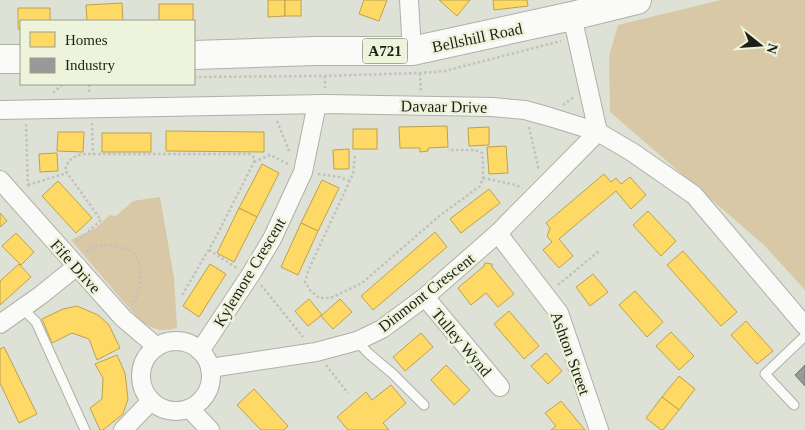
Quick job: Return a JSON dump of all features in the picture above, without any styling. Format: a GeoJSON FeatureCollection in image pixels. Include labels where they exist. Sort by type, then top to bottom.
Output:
{"type":"FeatureCollection","features":[{"type":"Feature","properties":{"kind":"main road","name":"Bellshill Road"},"geometry":{"type":"LineString","coordinates":[[195,55],[315,51],[412,51],[637,0]]}},
{"type":"Feature","properties":{"kind":"main road"},"geometry":{"type":"LineString","coordinates":[[0,59],[20,59]]}},
{"type":"Feature","properties":{"kind":"street"},"geometry":{"type":"LineString","coordinates":[[410,0],[412,51]]}},
{"type":"Feature","properties":{"kind":"street"},"geometry":{"type":"LineString","coordinates":[[572,16],[598,132]]}},
{"type":"Feature","properties":{"kind":"street","name":"Davaar Drive"},"geometry":{"type":"LineString","coordinates":[[0,110],[317,104],[492,107],[525,110],[598,132],[632,152],[694,195],[805,326]]}},
{"type":"Feature","properties":{"kind":"street","name":"Kylemore Crescent"},"geometry":{"type":"LineString","coordinates":[[200,351],[252,274],[272,239],[303,172],[317,104]]}},
{"type":"Feature","properties":{"kind":"street","name":"Dinmont Crescent"},"geometry":{"type":"LineString","coordinates":[[210,368],[316,352],[357,341],[382,329],[425,297],[498,233],[598,132]]}},
{"type":"Feature","properties":{"kind":"street","name":"Fife Drive"},"geometry":{"type":"LineString","coordinates":[[0,180],[123,318],[157,347]]}},
{"type":"Feature","properties":{"kind":"street","name":"Ashton Street"},"geometry":{"type":"LineString","coordinates":[[498,233],[559,313],[599,430]]}},
{"type":"Feature","properties":{"kind":"street"},"geometry":{"type":"LineString","coordinates":[[0,324],[41,295],[71,260]]}},
{"type":"Feature","properties":{"kind":"street","name":"Tulley Wynd"},"geometry":{"type":"LineString","coordinates":[[425,297],[500,387]]}},
{"type":"Feature","properties":{"kind":"street"},"geometry":{"type":"LineString","coordinates":[[175,341],[187,343],[200,351],[207,361],[210,368],[211,382],[207,393],[199,403],[190,409],[166,410],[151,401],[144,391],[141,372],[145,360],[157,347],[175,341]]}},
{"type":"Feature","properties":{"kind":"street"},"geometry":{"type":"LineString","coordinates":[[122,430],[151,401]]}},
{"type":"Feature","properties":{"kind":"street"},"geometry":{"type":"LineString","coordinates":[[190,409],[210,430]]}},
{"type":"Feature","properties":{"kind":"lane"},"geometry":{"type":"LineString","coordinates":[[22,308],[36,322],[85,430]]}},
{"type":"Feature","properties":{"kind":"lane"},"geometry":{"type":"LineString","coordinates":[[794,405],[765,374],[805,336]]}},
{"type":"Feature","properties":{"kind":"lane"},"geometry":{"type":"LineString","coordinates":[[357,341],[424,405]]}},
{"type":"Feature","properties":{"kind":"path"},"geometry":{"type":"LineString","coordinates":[[550,117],[576,94],[587,81]]}},
{"type":"Feature","properties":{"kind":"path"},"geometry":{"type":"LineString","coordinates":[[92,108],[92,154]]}},
{"type":"Feature","properties":{"kind":"path"},"geometry":{"type":"LineString","coordinates":[[26,109],[28,185],[26,210]]}},
{"type":"Feature","properties":{"kind":"path"},"geometry":{"type":"LineString","coordinates":[[483,178],[540,192],[525,110]]}},
{"type":"Feature","properties":{"kind":"path"},"geometry":{"type":"LineString","coordinates":[[355,156],[354,174],[308,271],[305,282],[310,290],[319,298],[330,298],[362,282],[438,217],[480,186],[484,165],[482,153],[475,150],[448,150]]}},
{"type":"Feature","properties":{"kind":"path"},"geometry":{"type":"LineString","coordinates":[[71,260],[101,220],[65,170],[74,156],[82,154],[249,154],[253,156],[254,162],[209,250],[181,297]]}},
{"type":"Feature","properties":{"kind":"path"},"geometry":{"type":"LineString","coordinates":[[254,162],[270,155],[303,172],[340,177],[350,181]]}},
{"type":"Feature","properties":{"kind":"path"},"geometry":{"type":"LineString","coordinates":[[28,185],[67,173]]}},
{"type":"Feature","properties":{"kind":"path"},"geometry":{"type":"LineString","coordinates":[[71,260],[92,247],[101,244],[131,251],[138,260],[141,280],[136,301],[123,318]]}},
{"type":"Feature","properties":{"kind":"path"},"geometry":{"type":"LineString","coordinates":[[209,250],[252,274],[348,393]]}},
{"type":"Feature","properties":{"kind":"path"},"geometry":{"type":"LineString","coordinates":[[546,295],[599,251]]}},
{"type":"Feature","properties":{"kind":"shaded area"},"geometry":{"type":"Polygon","coordinates":[[[721,0],[805,0],[805,290],[764,245],[610,112],[609,56],[618,25],[721,0]]]}},
{"type":"Feature","properties":{"kind":"shaded area"},"geometry":{"type":"Polygon","coordinates":[[[160,197],[174,278],[177,328],[166,330],[141,322],[71,240],[96,228],[110,215],[116,216],[133,201],[160,197]]]}},
{"type":"Feature","properties":{"kind":"building: Homes"},"geometry":{"type":"Polygon","coordinates":[[[268,0],[285,0],[285,16],[268,17],[268,0]]]}},
{"type":"Feature","properties":{"kind":"building: Homes"},"geometry":{"type":"Polygon","coordinates":[[[285,0],[301,0],[301,16],[285,16],[285,0]]]}},
{"type":"Feature","properties":{"kind":"building: Homes"},"geometry":{"type":"Polygon","coordinates":[[[364,0],[387,0],[379,21],[359,14],[364,0]]]}},
{"type":"Feature","properties":{"kind":"building: Homes"},"geometry":{"type":"Polygon","coordinates":[[[439,0],[470,0],[457,16],[439,0]]]}},
{"type":"Feature","properties":{"kind":"building: Homes"},"geometry":{"type":"Polygon","coordinates":[[[493,0],[527,0],[528,6],[494,10],[493,0]]]}},
{"type":"Feature","properties":{"kind":"building: Homes"},"geometry":{"type":"Polygon","coordinates":[[[122,3],[123,20],[87,20],[86,5],[122,3]]]}},
{"type":"Feature","properties":{"kind":"building: Homes"},"geometry":{"type":"Polygon","coordinates":[[[159,4],[193,4],[193,20],[159,20],[159,4]]]}},
{"type":"Feature","properties":{"kind":"building: Homes"},"geometry":{"type":"Polygon","coordinates":[[[18,8],[50,8],[50,20],[20,20],[20,29],[18,29],[18,8]]]}},
{"type":"Feature","properties":{"kind":"building: Homes"},"geometry":{"type":"Polygon","coordinates":[[[447,126],[448,147],[428,148],[428,151],[420,152],[420,148],[400,148],[399,127],[447,126]]]}},
{"type":"Feature","properties":{"kind":"building: Homes"},"geometry":{"type":"Polygon","coordinates":[[[489,127],[489,145],[469,146],[468,128],[489,127]]]}},
{"type":"Feature","properties":{"kind":"building: Homes"},"geometry":{"type":"Polygon","coordinates":[[[353,129],[377,129],[377,149],[353,149],[353,129]]]}},
{"type":"Feature","properties":{"kind":"building: Homes"},"geometry":{"type":"Polygon","coordinates":[[[166,131],[264,132],[264,152],[166,151],[166,131]]]}},
{"type":"Feature","properties":{"kind":"building: Homes"},"geometry":{"type":"Polygon","coordinates":[[[58,132],[84,132],[83,152],[57,151],[58,132]]]}},
{"type":"Feature","properties":{"kind":"building: Homes"},"geometry":{"type":"Polygon","coordinates":[[[102,133],[151,133],[151,152],[102,152],[102,133]]]}},
{"type":"Feature","properties":{"kind":"building: Homes"},"geometry":{"type":"Polygon","coordinates":[[[506,146],[508,173],[489,174],[487,147],[506,146]]]}},
{"type":"Feature","properties":{"kind":"building: Homes"},"geometry":{"type":"Polygon","coordinates":[[[349,149],[349,169],[334,169],[333,150],[349,149]]]}},
{"type":"Feature","properties":{"kind":"building: Homes"},"geometry":{"type":"Polygon","coordinates":[[[57,153],[58,171],[40,172],[39,154],[57,153]]]}},
{"type":"Feature","properties":{"kind":"building: Homes"},"geometry":{"type":"Polygon","coordinates":[[[262,164],[279,173],[257,217],[239,208],[262,164]]]}},
{"type":"Feature","properties":{"kind":"building: Homes"},"geometry":{"type":"Polygon","coordinates":[[[604,174],[611,182],[616,178],[621,184],[630,177],[646,195],[631,209],[616,191],[559,239],[573,256],[559,268],[543,250],[552,242],[547,236],[550,228],[546,223],[604,174]]]}},
{"type":"Feature","properties":{"kind":"building: Homes"},"geometry":{"type":"Polygon","coordinates":[[[322,180],[339,188],[318,231],[301,223],[322,180]]]}},
{"type":"Feature","properties":{"kind":"building: Homes"},"geometry":{"type":"Polygon","coordinates":[[[58,181],[92,218],[76,233],[42,196],[58,181]]]}},
{"type":"Feature","properties":{"kind":"building: Homes"},"geometry":{"type":"Polygon","coordinates":[[[489,189],[500,203],[461,233],[450,219],[489,189]]]}},
{"type":"Feature","properties":{"kind":"building: Homes"},"geometry":{"type":"Polygon","coordinates":[[[239,208],[257,217],[234,262],[217,253],[239,208]]]}},
{"type":"Feature","properties":{"kind":"building: Homes"},"geometry":{"type":"Polygon","coordinates":[[[648,211],[676,241],[661,256],[633,225],[648,211]]]}},
{"type":"Feature","properties":{"kind":"building: Homes"},"geometry":{"type":"Polygon","coordinates":[[[0,213],[7,221],[0,227],[0,213]]]}},
{"type":"Feature","properties":{"kind":"building: Homes"},"geometry":{"type":"Polygon","coordinates":[[[301,223],[318,231],[298,275],[281,267],[301,223]]]}},
{"type":"Feature","properties":{"kind":"building: Homes"},"geometry":{"type":"Polygon","coordinates":[[[435,232],[447,247],[373,310],[361,296],[435,232]]]}},
{"type":"Feature","properties":{"kind":"building: Homes"},"geometry":{"type":"Polygon","coordinates":[[[16,233],[34,252],[21,265],[2,246],[16,233]]]}},
{"type":"Feature","properties":{"kind":"building: Homes"},"geometry":{"type":"Polygon","coordinates":[[[683,251],[737,312],[721,326],[667,265],[683,251]]]}},
{"type":"Feature","properties":{"kind":"building: Homes"},"geometry":{"type":"Polygon","coordinates":[[[485,263],[492,264],[492,267],[514,294],[498,307],[486,293],[471,305],[458,288],[484,266],[485,263]]]}},
{"type":"Feature","properties":{"kind":"building: Homes"},"geometry":{"type":"Polygon","coordinates":[[[19,264],[31,277],[0,305],[0,281],[19,264]]]}},
{"type":"Feature","properties":{"kind":"building: Homes"},"geometry":{"type":"Polygon","coordinates":[[[210,264],[226,274],[199,317],[183,306],[210,264]]]}},
{"type":"Feature","properties":{"kind":"building: Homes"},"geometry":{"type":"Polygon","coordinates":[[[593,274],[608,292],[590,306],[576,287],[593,274]]]}},
{"type":"Feature","properties":{"kind":"building: Homes"},"geometry":{"type":"Polygon","coordinates":[[[635,291],[663,322],[647,337],[619,305],[635,291]]]}},
{"type":"Feature","properties":{"kind":"building: Homes"},"geometry":{"type":"Polygon","coordinates":[[[309,299],[322,315],[308,326],[295,311],[309,299]]]}},
{"type":"Feature","properties":{"kind":"building: Homes"},"geometry":{"type":"Polygon","coordinates":[[[340,299],[352,312],[333,329],[321,316],[340,299]]]}},
{"type":"Feature","properties":{"kind":"building: Homes"},"geometry":{"type":"Polygon","coordinates":[[[77,306],[98,315],[109,325],[120,348],[97,360],[89,339],[72,333],[52,343],[42,319],[63,309],[77,306]]]}},
{"type":"Feature","properties":{"kind":"building: Homes"},"geometry":{"type":"Polygon","coordinates":[[[509,311],[539,346],[524,359],[494,324],[509,311]]]}},
{"type":"Feature","properties":{"kind":"building: Homes"},"geometry":{"type":"Polygon","coordinates":[[[746,321],[773,351],[757,364],[731,335],[746,321]]]}},
{"type":"Feature","properties":{"kind":"building: Homes"},"geometry":{"type":"Polygon","coordinates":[[[671,332],[694,356],[679,370],[656,346],[671,332]]]}},
{"type":"Feature","properties":{"kind":"building: Homes"},"geometry":{"type":"Polygon","coordinates":[[[421,333],[433,347],[405,371],[393,357],[421,333]]]}},
{"type":"Feature","properties":{"kind":"building: Homes"},"geometry":{"type":"Polygon","coordinates":[[[4,347],[37,414],[19,423],[0,383],[0,349],[4,347]]]}},
{"type":"Feature","properties":{"kind":"building: Homes"},"geometry":{"type":"Polygon","coordinates":[[[546,353],[562,371],[548,384],[531,366],[546,353]]]}},
{"type":"Feature","properties":{"kind":"building: Homes"},"geometry":{"type":"Polygon","coordinates":[[[117,355],[125,373],[128,399],[123,414],[103,430],[100,430],[90,408],[102,399],[103,378],[95,364],[117,355]]]}},
{"type":"Feature","properties":{"kind":"building: Homes"},"geometry":{"type":"Polygon","coordinates":[[[446,365],[470,390],[454,405],[431,380],[446,365]]]}},
{"type":"Feature","properties":{"kind":"building: Homes"},"geometry":{"type":"Polygon","coordinates":[[[679,376],[695,389],[679,410],[662,397],[679,376]]]}},
{"type":"Feature","properties":{"kind":"building: Homes"},"geometry":{"type":"Polygon","coordinates":[[[391,385],[406,403],[383,423],[389,430],[348,430],[337,417],[366,392],[372,400],[391,385]]]}},
{"type":"Feature","properties":{"kind":"building: Homes"},"geometry":{"type":"Polygon","coordinates":[[[254,389],[288,426],[284,430],[261,430],[237,405],[254,389]]]}},
{"type":"Feature","properties":{"kind":"building: Homes"},"geometry":{"type":"Polygon","coordinates":[[[662,397],[679,410],[661,430],[646,418],[662,397]]]}},
{"type":"Feature","properties":{"kind":"building: Homes"},"geometry":{"type":"Polygon","coordinates":[[[561,401],[585,430],[551,430],[556,426],[545,413],[561,401]]]}},
{"type":"Feature","properties":{"kind":"building: Industry"},"geometry":{"type":"Polygon","coordinates":[[[805,365],[805,386],[795,375],[805,365]]]}}]}
